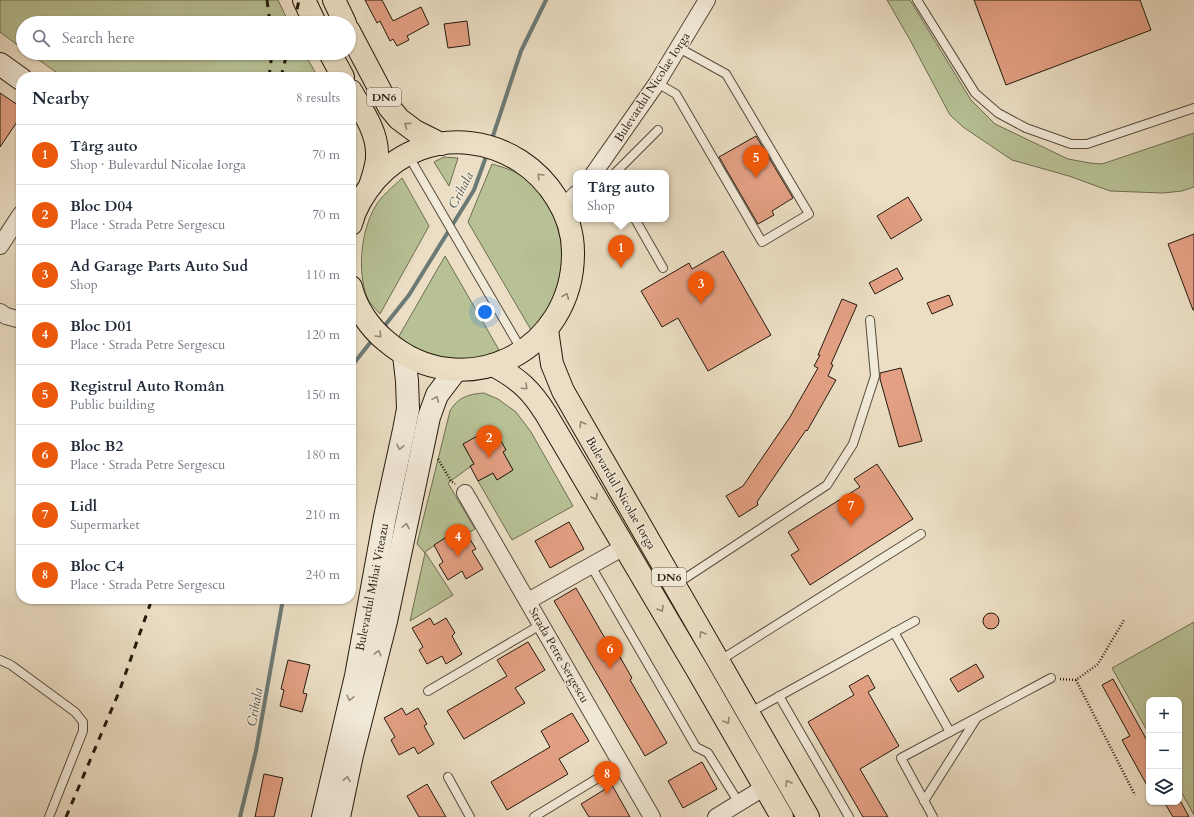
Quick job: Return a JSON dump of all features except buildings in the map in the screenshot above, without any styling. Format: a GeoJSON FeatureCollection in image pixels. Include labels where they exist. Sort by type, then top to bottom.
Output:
{"type":"FeatureCollection","features":[{"type":"Feature","properties":{"kind":"main road"},"geometry":{"type":"LineString","coordinates":[[304,0],[312,16]]}},
{"type":"Feature","properties":{"kind":"main road"},"geometry":{"type":"LineString","coordinates":[[334,0],[342,16]]}},
{"type":"Feature","properties":{"kind":"main road","name":"DN6"},"geometry":{"type":"LineString","coordinates":[[356,44],[389,108],[399,119],[415,131],[441,144]]}},
{"type":"Feature","properties":{"kind":"main road"},"geometry":{"type":"LineString","coordinates":[[334,60],[340,72]]}},
{"type":"Feature","properties":{"kind":"main road"},"geometry":{"type":"LineString","coordinates":[[0,64],[16,75]]}},
{"type":"Feature","properties":{"kind":"main road","name":"DN6"},"geometry":{"type":"LineString","coordinates":[[356,100],[368,120],[376,139],[378,154],[376,166],[369,187],[356,212]]}},
{"type":"Feature","properties":{"kind":"main road","name":"DN6"},"geometry":{"type":"LineString","coordinates":[[356,302],[365,318],[379,335],[400,352],[420,363],[438,368],[456,370],[475,369],[508,360],[535,342],[547,330],[559,312],[568,292],[573,272],[570,201],[550,187],[532,168],[510,154],[476,144],[458,142],[441,144],[424,148],[407,155],[393,164],[369,187]]}},
{"type":"Feature","properties":{"kind":"main road","name":"Bulevardul Nicolae Iorga"},"geometry":{"type":"LineString","coordinates":[[547,330],[552,364],[563,391],[674,586],[709,667],[765,787],[782,817]]}},
{"type":"Feature","properties":{"kind":"main road","name":"Bulevardul Mihai Viteazu"},"geometry":{"type":"LineString","coordinates":[[340,817],[352,755],[385,517],[408,409],[407,381],[400,352]]}},
{"type":"Feature","properties":{"kind":"main road","name":"Bulevardul Nicolae Iorga"},"geometry":{"type":"LineString","coordinates":[[493,365],[520,382],[540,404],[624,547],[709,667],[748,713],[808,817]]}},
{"type":"Feature","properties":{"kind":"main road","name":"Bulevardul Mihai Viteazu"},"geometry":{"type":"LineString","coordinates":[[323,817],[363,678],[386,621],[429,417],[437,395],[456,370]]}},
{"type":"Feature","properties":{"kind":"street","name":"Bulevardul Nicolae Iorga"},"geometry":{"type":"LineString","coordinates":[[596,170],[657,83],[707,0]]}},
{"type":"Feature","properties":{"kind":"street"},"geometry":{"type":"LineString","coordinates":[[0,246],[16,222]]}},
{"type":"Feature","properties":{"kind":"street"},"geometry":{"type":"LineString","coordinates":[[0,312],[6,316],[16,319]]}},
{"type":"Feature","properties":{"kind":"street","name":"Strada Petre Sergescu"},"geometry":{"type":"LineString","coordinates":[[465,493],[542,624],[652,817]]}},
{"type":"Feature","properties":{"kind":"street"},"geometry":{"type":"LineString","coordinates":[[528,601],[624,547]]}},
{"type":"Feature","properties":{"kind":"street"},"geometry":{"type":"LineString","coordinates":[[716,817],[765,787]]}},
{"type":"Feature","properties":{"kind":"lane"},"geometry":{"type":"LineString","coordinates":[[917,0],[974,93],[998,113],[1026,128],[1071,144],[1087,144],[1194,108]]}},
{"type":"Feature","properties":{"kind":"lane"},"geometry":{"type":"LineString","coordinates":[[657,83],[676,94],[762,242],[809,214],[726,74],[679,48]]}},
{"type":"Feature","properties":{"kind":"lane"},"geometry":{"type":"LineString","coordinates":[[618,170],[658,130]]}},
{"type":"Feature","properties":{"kind":"lane"},"geometry":{"type":"LineString","coordinates":[[407,155],[522,352]]}},
{"type":"Feature","properties":{"kind":"lane"},"geometry":{"type":"LineString","coordinates":[[637,222],[663,268]]}},
{"type":"Feature","properties":{"kind":"lane"},"geometry":{"type":"LineString","coordinates":[[674,586],[827,485],[853,444],[875,376],[870,320]]}},
{"type":"Feature","properties":{"kind":"lane"},"geometry":{"type":"LineString","coordinates":[[709,667],[921,534]]}},
{"type":"Feature","properties":{"kind":"lane"},"geometry":{"type":"LineString","coordinates":[[591,566],[696,747],[708,753],[739,803]]}},
{"type":"Feature","properties":{"kind":"lane"},"geometry":{"type":"LineString","coordinates":[[748,713],[915,621]]}},
{"type":"Feature","properties":{"kind":"lane"},"geometry":{"type":"LineString","coordinates":[[428,691],[542,624]]}},
{"type":"Feature","properties":{"kind":"lane"},"geometry":{"type":"LineString","coordinates":[[894,632],[950,732]]}},
{"type":"Feature","properties":{"kind":"lane"},"geometry":{"type":"LineString","coordinates":[[0,660],[11,665],[75,712],[82,722],[83,731],[49,817]]}},
{"type":"Feature","properties":{"kind":"lane"},"geometry":{"type":"LineString","coordinates":[[932,817],[901,758],[1051,678]]}},
{"type":"Feature","properties":{"kind":"lane"},"geometry":{"type":"LineString","coordinates":[[779,696],[849,817]]}},
{"type":"Feature","properties":{"kind":"lane"},"geometry":{"type":"LineString","coordinates":[[924,801],[977,717]]}},
{"type":"Feature","properties":{"kind":"lane"},"geometry":{"type":"LineString","coordinates":[[534,817],[621,764]]}},
{"type":"Feature","properties":{"kind":"lane"},"geometry":{"type":"LineString","coordinates":[[448,777],[470,817]]}},
{"type":"Feature","properties":{"kind":"path"},"geometry":{"type":"LineString","coordinates":[[422,450],[438,459],[451,481],[465,493]]}},
{"type":"Feature","properties":{"kind":"path"},"geometry":{"type":"LineString","coordinates":[[1051,678],[1076,680],[1098,664],[1124,620]]}},
{"type":"Feature","properties":{"kind":"path"},"geometry":{"type":"LineString","coordinates":[[1076,680],[1135,795]]}},
{"type":"Feature","properties":{"kind":"green space"},"geometry":{"type":"Polygon","coordinates":[[[0,0],[278,0],[286,16],[16,16],[16,44],[0,32],[0,0]]]}},
{"type":"Feature","properties":{"kind":"green space"},"geometry":{"type":"Polygon","coordinates":[[[887,0],[910,0],[971,100],[995,124],[1068,159],[1102,164],[1194,133],[1194,187],[1182,191],[1163,193],[1110,191],[1069,176],[1012,160],[963,127],[950,115],[887,0]]]}},
{"type":"Feature","properties":{"kind":"green space"},"geometry":{"type":"Polygon","coordinates":[[[39,60],[308,60],[315,72],[56,72],[39,60]]]}},
{"type":"Feature","properties":{"kind":"green space"},"geometry":{"type":"Polygon","coordinates":[[[444,157],[458,158],[449,186],[434,162],[444,157]]]}},
{"type":"Feature","properties":{"kind":"green space"},"geometry":{"type":"Polygon","coordinates":[[[492,164],[517,173],[530,182],[539,191],[552,213],[561,240],[563,266],[559,286],[546,315],[531,330],[468,222],[492,164]]]}},
{"type":"Feature","properties":{"kind":"green space"},"geometry":{"type":"Polygon","coordinates":[[[402,178],[429,226],[380,314],[368,299],[364,287],[361,263],[362,251],[366,228],[375,207],[384,195],[402,178]]]}},
{"type":"Feature","properties":{"kind":"green space"},"geometry":{"type":"Polygon","coordinates":[[[445,256],[499,350],[482,358],[460,360],[445,358],[410,347],[399,336],[445,256]]]}},
{"type":"Feature","properties":{"kind":"green space"},"geometry":{"type":"Polygon","coordinates":[[[484,393],[498,399],[516,412],[531,432],[573,506],[512,540],[478,481],[493,473],[497,480],[513,470],[503,452],[506,450],[497,434],[485,441],[463,444],[474,464],[448,483],[475,529],[449,545],[445,538],[425,552],[453,595],[410,621],[425,553],[417,544],[450,411],[460,399],[473,394],[484,393]]]}},
{"type":"Feature","properties":{"kind":"green space"},"geometry":{"type":"Polygon","coordinates":[[[1194,622],[1194,815],[1182,793],[1182,697],[1146,697],[1146,729],[1112,668],[1194,622]]]}},
{"type":"Feature","properties":{"kind":"waterway","name":"Crihala"},"geometry":{"type":"LineString","coordinates":[[491,142],[521,51],[546,0]]}},
{"type":"Feature","properties":{"kind":"waterway","name":"Crihala"},"geometry":{"type":"LineString","coordinates":[[382,329],[409,295],[474,190],[487,154]]}},
{"type":"Feature","properties":{"kind":"waterway","name":"Crihala"},"geometry":{"type":"LineString","coordinates":[[356,361],[373,339]]}},
{"type":"Feature","properties":{"kind":"waterway","name":"Crihala"},"geometry":{"type":"LineString","coordinates":[[240,817],[256,751],[282,604]]}},
{"type":"Feature","properties":{"kind":"railway"},"geometry":{"type":"LineString","coordinates":[[267,0],[269,16]]}},
{"type":"Feature","properties":{"kind":"railway"},"geometry":{"type":"LineString","coordinates":[[296,16],[299,0]]}},
{"type":"Feature","properties":{"kind":"railway"},"geometry":{"type":"LineString","coordinates":[[270,72],[271,60]]}},
{"type":"Feature","properties":{"kind":"railway"},"geometry":{"type":"LineString","coordinates":[[282,72],[285,60]]}},
{"type":"Feature","properties":{"kind":"railway"},"geometry":{"type":"LineString","coordinates":[[66,817],[119,692],[150,604]]}},
{"type":"Feature","properties":{"kind":"place","name":"Registrul Auto Român"},"geometry":{"type":"Point","coordinates":[756,178]}},
{"type":"Feature","properties":{"kind":"place","name":"Târg auto"},"geometry":{"type":"Point","coordinates":[621,268]}},
{"type":"Feature","properties":{"kind":"place","name":"Ad Garage Parts Auto Sud"},"geometry":{"type":"Point","coordinates":[701,304]}},
{"type":"Feature","properties":{"kind":"place","name":"Bloc D04"},"geometry":{"type":"Point","coordinates":[489,458]}},
{"type":"Feature","properties":{"kind":"place","name":"Lidl"},"geometry":{"type":"Point","coordinates":[851,526]}},
{"type":"Feature","properties":{"kind":"place","name":"Bloc D01"},"geometry":{"type":"Point","coordinates":[458,557]}},
{"type":"Feature","properties":{"kind":"place","name":"Bloc B2"},"geometry":{"type":"Point","coordinates":[610,669]}},
{"type":"Feature","properties":{"kind":"place","name":"Bloc C4"},"geometry":{"type":"Point","coordinates":[607,794]}}]}
